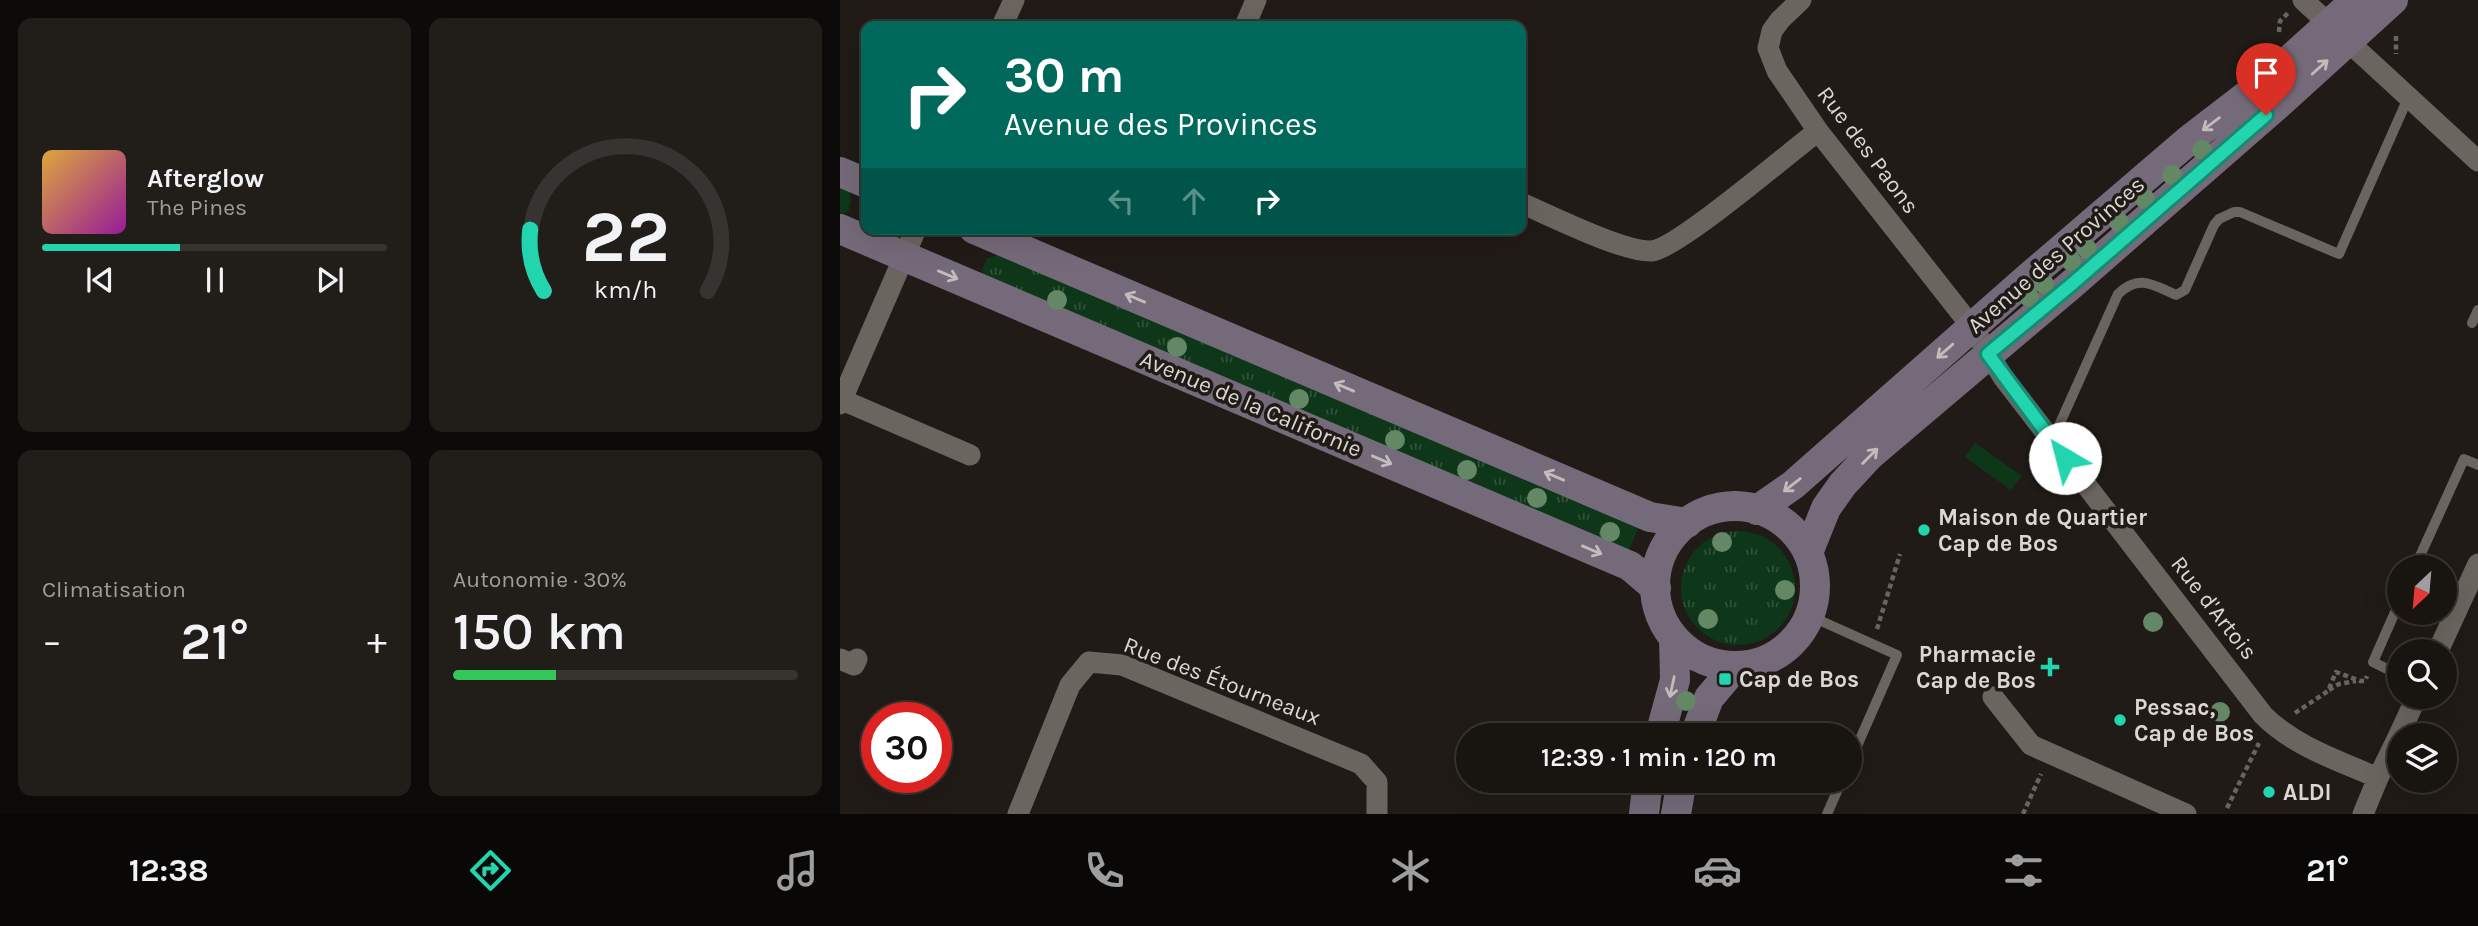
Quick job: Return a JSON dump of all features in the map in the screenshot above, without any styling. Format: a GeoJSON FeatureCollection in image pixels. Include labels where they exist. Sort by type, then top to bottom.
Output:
{"type":"FeatureCollection","features":[{"type":"Feature","properties":{"kind":"street"},"geometry":{"type":"LineString","coordinates":[[1004,21],[1014,0]]}},
{"type":"Feature","properties":{"kind":"street"},"geometry":{"type":"LineString","coordinates":[[1247,21],[1256,0]]}},
{"type":"Feature","properties":{"kind":"street","name":"Rue des Paons"},"geometry":{"type":"LineString","coordinates":[[1801,0],[1772,31],[1768,48],[1777,71],[1818,131],[1972,327]]}},
{"type":"Feature","properties":{"kind":"street"},"geometry":{"type":"LineString","coordinates":[[2303,0],[2478,161]]}},
{"type":"Feature","properties":{"kind":"street","name":"Avenue des Provinces"},"geometry":{"type":"LineString","coordinates":[[1808,553],[1826,508],[1843,484],[1895,431],[2072,284],[2338,33],[2356,0]]}},
{"type":"Feature","properties":{"kind":"street","name":"Avenue des Provinces"},"geometry":{"type":"LineString","coordinates":[[1757,510],[1793,485],[2189,140],[2267,80],[2393,0]]}},
{"type":"Feature","properties":{"kind":"street"},"geometry":{"type":"LineString","coordinates":[[1526,205],[1621,245],[1653,251],[1686,234],[1818,131]]}},
{"type":"Feature","properties":{"kind":"street"},"geometry":{"type":"LineString","coordinates":[[840,172],[861,181]]}},
{"type":"Feature","properties":{"kind":"street","name":"Avenue de la Californie"},"geometry":{"type":"LineString","coordinates":[[840,229],[1630,566],[1656,588]]}},
{"type":"Feature","properties":{"kind":"street"},"geometry":{"type":"LineString","coordinates":[[914,235],[841,402],[970,455]]}},
{"type":"Feature","properties":{"kind":"street"},"geometry":{"type":"LineString","coordinates":[[988,235],[1637,512],[1687,523]]}},
{"type":"Feature","properties":{"kind":"street","name":"Rue d'Artois"},"geometry":{"type":"LineString","coordinates":[[1972,327],[1988,354],[2052,441],[2269,721],[2290,737],[2378,778]]}},
{"type":"Feature","properties":{"kind":"street"},"geometry":{"type":"LineString","coordinates":[[1724,507],[1749,507],[1757,510],[1773,516],[1794,531],[1808,553],[1816,578],[1814,603],[1805,627],[1788,647],[1766,661],[1736,666],[1715,664],[1693,654],[1674,639],[1661,617],[1656,588],[1657,569],[1665,546],[1681,527],[1701,514],[1724,507]]}},
{"type":"Feature","properties":{"kind":"street"},"geometry":{"type":"LineString","coordinates":[[2444,639],[2478,564]]}},
{"type":"Feature","properties":{"kind":"street"},"geometry":{"type":"LineString","coordinates":[[1663,723],[1675,680],[1674,639]]}},
{"type":"Feature","properties":{"kind":"street","name":"Rue des Étourneaux"},"geometry":{"type":"LineString","coordinates":[[1018,814],[1070,685],[1089,662],[1122,665],[1361,764],[1377,782],[1377,814]]}},
{"type":"Feature","properties":{"kind":"street"},"geometry":{"type":"LineString","coordinates":[[1700,723],[1709,698],[1736,666]]}},
{"type":"Feature","properties":{"kind":"street"},"geometry":{"type":"LineString","coordinates":[[1993,697],[2031,745],[2186,814]]}},
{"type":"Feature","properties":{"kind":"street"},"geometry":{"type":"LineString","coordinates":[[2363,814],[2387,760]]}},
{"type":"Feature","properties":{"kind":"street"},"geometry":{"type":"LineString","coordinates":[[1644,814],[1646,793]]}},
{"type":"Feature","properties":{"kind":"street"},"geometry":{"type":"LineString","coordinates":[[1676,814],[1680,793]]}},
{"type":"Feature","properties":{"kind":"lane"},"geometry":{"type":"LineString","coordinates":[[2052,441],[2118,294],[2124,288],[2140,282],[2176,295],[2185,290],[2219,219],[2240,212],[2339,254],[2408,98]]}},
{"type":"Feature","properties":{"kind":"lane"},"geometry":{"type":"LineString","coordinates":[[2472,323],[2478,310]]}},
{"type":"Feature","properties":{"kind":"lane"},"geometry":{"type":"LineString","coordinates":[[2420,555],[2464,459],[2478,465]]}},
{"type":"Feature","properties":{"kind":"lane"},"geometry":{"type":"LineString","coordinates":[[1810,615],[1897,654],[1862,734]]}},
{"type":"Feature","properties":{"kind":"lane"},"geometry":{"type":"LineString","coordinates":[[2387,669],[2373,662],[2389,625]]}},
{"type":"Feature","properties":{"kind":"lane"},"geometry":{"type":"LineString","coordinates":[[1827,814],[1836,793]]}},
{"type":"Feature","properties":{"kind":"path"},"geometry":{"type":"LineString","coordinates":[[1873,643],[1900,554]]}},
{"type":"Feature","properties":{"kind":"path"},"geometry":{"type":"LineString","coordinates":[[2328,691],[2339,684],[2361,681]]}},
{"type":"Feature","properties":{"kind":"path"},"geometry":{"type":"LineString","coordinates":[[2023,814],[2050,754]]}},
{"type":"Feature","properties":{"kind":"green space"},"geometry":{"type":"Polygon","coordinates":[[[840,183],[849,189],[851,200],[849,210],[840,216],[840,183]]]}},
{"type":"Feature","properties":{"kind":"green space"},"geometry":{"type":"Polygon","coordinates":[[[1003,254],[1640,524],[1627,555],[984,278],[982,270],[987,258],[1003,254]]]}},
{"type":"Feature","properties":{"kind":"green space"},"geometry":{"type":"Polygon","coordinates":[[[1975,443],[2022,476],[2011,490],[1965,457],[1975,443]]]}},
{"type":"Feature","properties":{"kind":"green space"},"geometry":{"type":"Polygon","coordinates":[[[1738,531],[1760,535],[1778,548],[1791,566],[1795,588],[1791,610],[1778,628],[1760,641],[1738,645],[1716,641],[1698,628],[1685,610],[1681,588],[1685,566],[1698,548],[1716,535],[1738,531]]]}},
{"type":"Feature","properties":{"kind":"place","name":"Maison de Quartier Cap de Bos"},"geometry":{"type":"Point","coordinates":[1924,530]}},
{"type":"Feature","properties":{"kind":"place","name":"Pharmacie Cap de Bos"},"geometry":{"type":"Point","coordinates":[2050,667]}},
{"type":"Feature","properties":{"kind":"place","name":"Cap de Bos"},"geometry":{"type":"Point","coordinates":[1725,679]}},
{"type":"Feature","properties":{"kind":"place","name":"Pessac, Cap de Bos"},"geometry":{"type":"Point","coordinates":[2120,720]}},
{"type":"Feature","properties":{"kind":"place","name":"ALDI"},"geometry":{"type":"Point","coordinates":[2269,792]}},
{"type":"Feature","properties":{"kind":"route"},"geometry":{"type":"LineString","coordinates":[[2065,458],[1988,354],[2266,115]]}}]}
